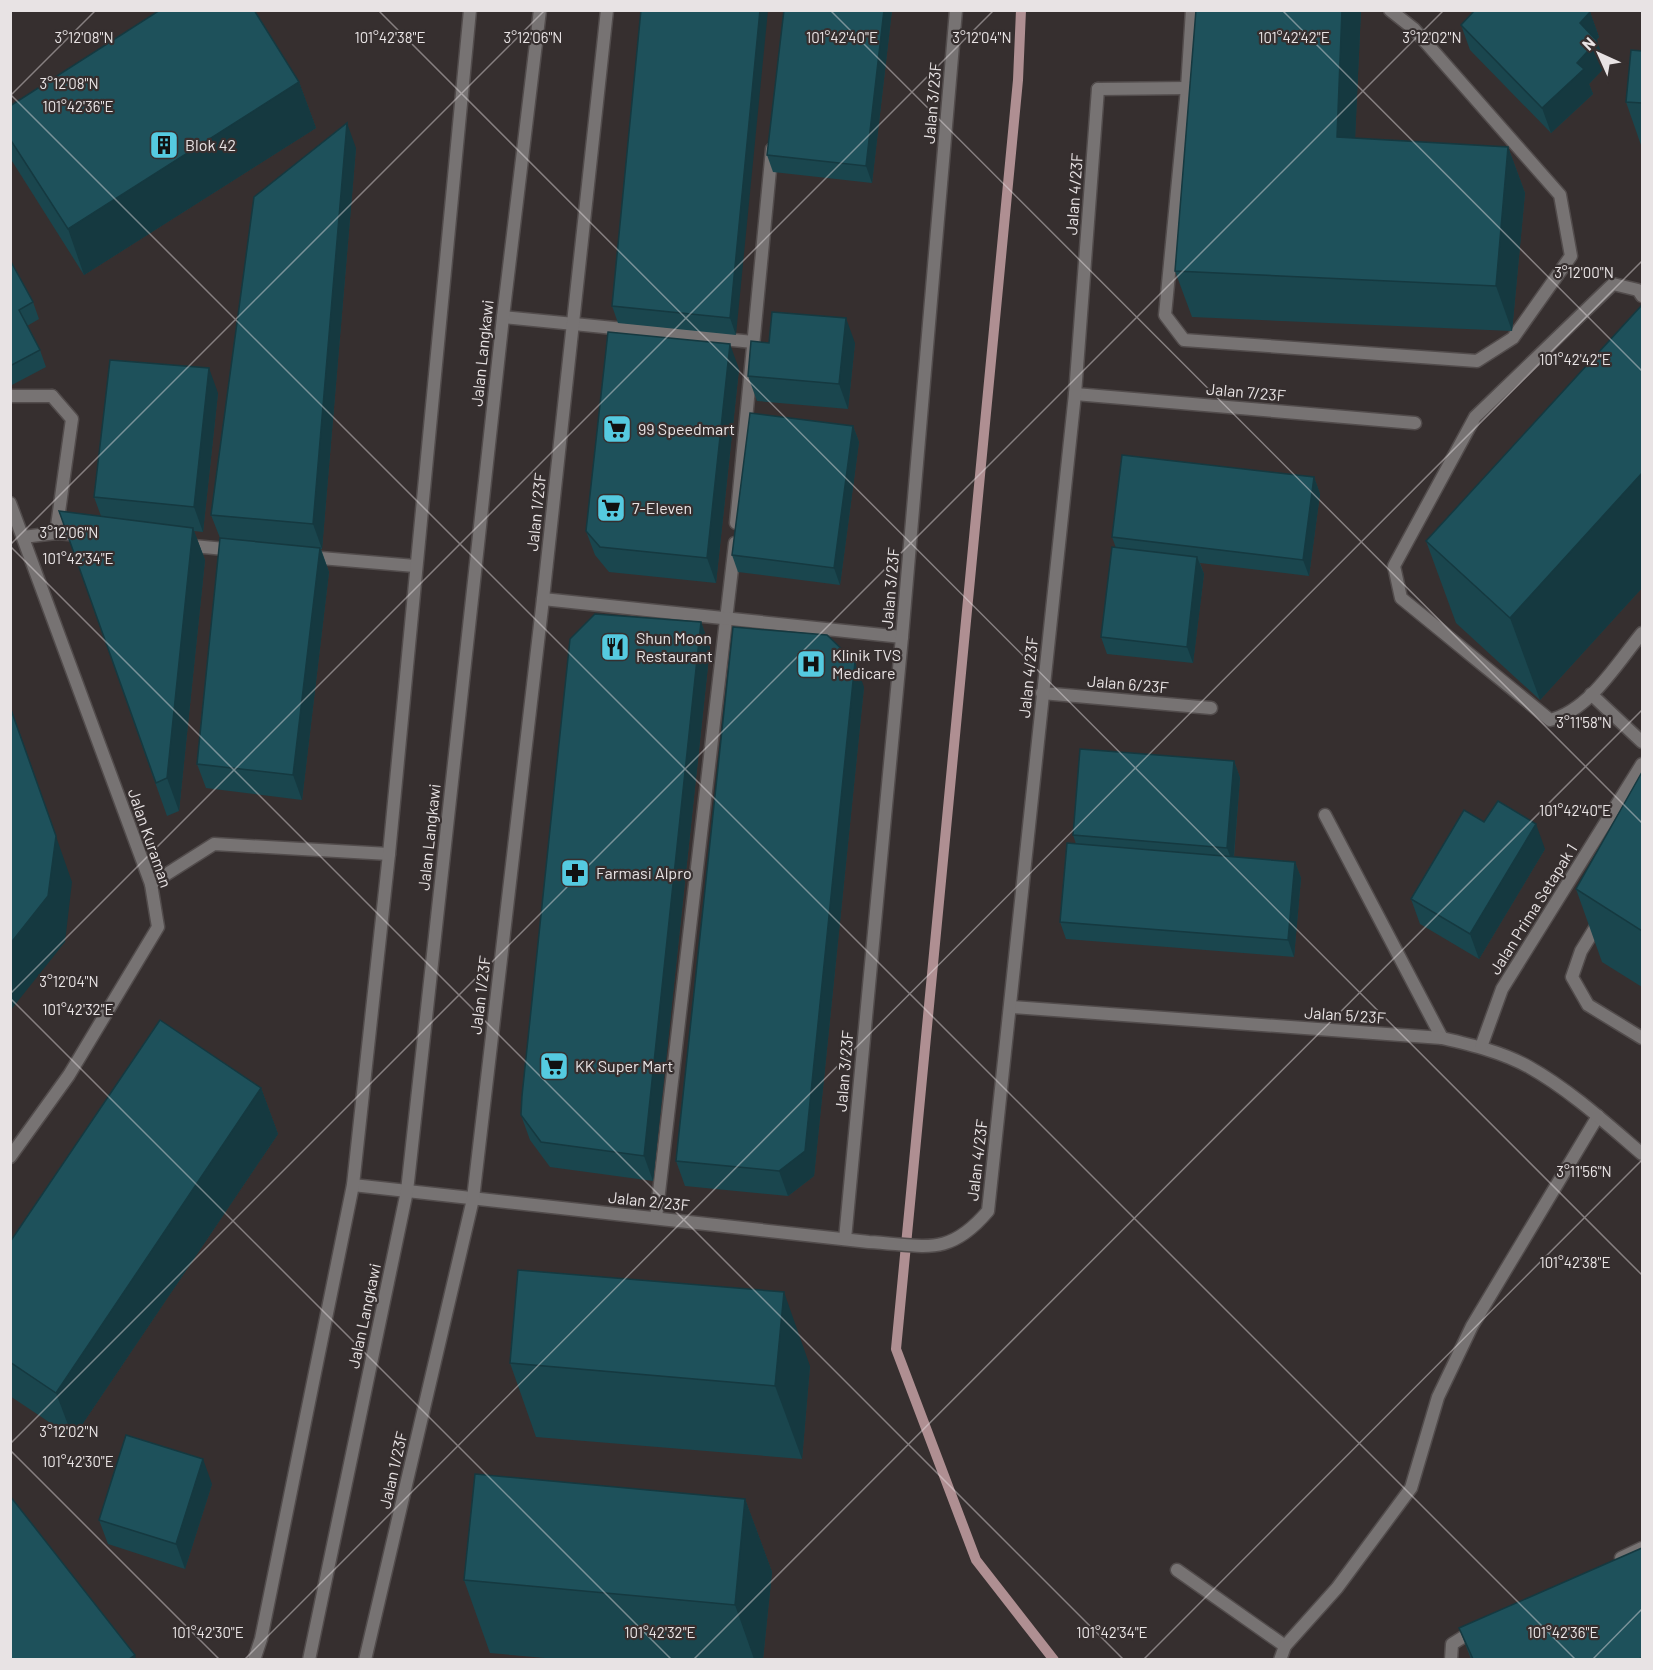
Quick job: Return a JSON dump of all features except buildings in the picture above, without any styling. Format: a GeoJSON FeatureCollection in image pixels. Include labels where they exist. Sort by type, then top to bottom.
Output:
{"type":"FeatureCollection","features":[{"type":"Feature","properties":{"kind":"street"},"geometry":{"type":"LineString","coordinates":[[254,1659],[261,1639],[353,1185],[389,854],[470,10]]}},
{"type":"Feature","properties":{"kind":"street","name":"Jalan Langkawi"},"geometry":{"type":"LineString","coordinates":[[309,1659],[406,1191],[503,317],[540,10]]}},
{"type":"Feature","properties":{"kind":"street","name":"Jalan 1/23F"},"geometry":{"type":"LineString","coordinates":[[365,1659],[473,1199],[574,324],[607,10]]}},
{"type":"Feature","properties":{"kind":"street","name":"Jalan 3/23F"},"geometry":{"type":"LineString","coordinates":[[845,1239],[902,637],[956,10]]}},
{"type":"Feature","properties":{"kind":"street"},"geometry":{"type":"LineString","coordinates":[[1192,10],[1187,88],[1165,315],[1184,340],[1478,361],[1513,338],[1570,256],[1560,195],[1414,29],[1390,10]]}},
{"type":"Feature","properties":{"kind":"street","name":"Jalan 4/23F"},"geometry":{"type":"LineString","coordinates":[[943,1246],[971,1231],[988,1210],[1012,1007],[1042,693],[1075,394],[1098,89],[1187,88]]}},
{"type":"Feature","properties":{"kind":"street"},"geometry":{"type":"LineString","coordinates":[[656,1218],[728,618],[773,141]]}},
{"type":"Feature","properties":{"kind":"street"},"geometry":{"type":"LineString","coordinates":[[1642,296],[1638,290],[1613,284],[1475,417],[1394,566],[1401,598],[1550,720],[1567,716],[1591,694],[1642,633]]}},
{"type":"Feature","properties":{"kind":"street"},"geometry":{"type":"LineString","coordinates":[[503,317],[753,342]]}},
{"type":"Feature","properties":{"kind":"street","name":"Jalan 7/23F"},"geometry":{"type":"LineString","coordinates":[[1075,394],[1415,423]]}},
{"type":"Feature","properties":{"kind":"street"},"geometry":{"type":"LineString","coordinates":[[10,396],[52,396],[72,419],[56,533]]}},
{"type":"Feature","properties":{"kind":"street","name":"Jalan Kuraman"},"geometry":{"type":"LineString","coordinates":[[10,503],[151,884],[158,927],[69,1075],[10,1157]]}},
{"type":"Feature","properties":{"kind":"street"},"geometry":{"type":"LineString","coordinates":[[23,537],[56,533],[91,536]]}},
{"type":"Feature","properties":{"kind":"street"},"geometry":{"type":"LineString","coordinates":[[172,544],[253,551]]}},
{"type":"Feature","properties":{"kind":"street"},"geometry":{"type":"LineString","coordinates":[[299,556],[415,566]]}},
{"type":"Feature","properties":{"kind":"street"},"geometry":{"type":"LineString","coordinates":[[543,599],[902,637]]}},
{"type":"Feature","properties":{"kind":"street","name":"Jalan 6/23F"},"geometry":{"type":"LineString","coordinates":[[1042,693],[1210,708]]}},
{"type":"Feature","properties":{"kind":"street"},"geometry":{"type":"LineString","coordinates":[[1591,694],[1642,742]]}},
{"type":"Feature","properties":{"kind":"street","name":"Jalan Prima Setapak 1"},"geometry":{"type":"LineString","coordinates":[[1480,1047],[1502,989],[1642,764]]}},
{"type":"Feature","properties":{"kind":"street"},"geometry":{"type":"LineString","coordinates":[[1325,815],[1442,1038]]}},
{"type":"Feature","properties":{"kind":"street"},"geometry":{"type":"LineString","coordinates":[[151,884],[214,844],[389,854]]}},
{"type":"Feature","properties":{"kind":"street"},"geometry":{"type":"LineString","coordinates":[[1606,910],[1581,951],[1572,978],[1588,1005],[1642,1038]]}},
{"type":"Feature","properties":{"kind":"street","name":"Jalan 5/23F"},"geometry":{"type":"LineString","coordinates":[[1012,1007],[1442,1038],[1480,1047],[1529,1067],[1598,1116],[1642,1154]]}},
{"type":"Feature","properties":{"kind":"street"},"geometry":{"type":"LineString","coordinates":[[1280,1659],[1285,1646],[1337,1588],[1411,1488],[1438,1398],[1472,1326],[1598,1116]]}},
{"type":"Feature","properties":{"kind":"street","name":"Jalan 2/23F"},"geometry":{"type":"LineString","coordinates":[[353,1185],[869,1242],[943,1246]]}},
{"type":"Feature","properties":{"kind":"street"},"geometry":{"type":"LineString","coordinates":[[1612,1563],[1642,1548]]}},
{"type":"Feature","properties":{"kind":"street"},"geometry":{"type":"LineString","coordinates":[[1177,1570],[1285,1646]]}},
{"type":"Feature","properties":{"kind":"street"},"geometry":{"type":"LineString","coordinates":[[1450,1659],[1452,1644],[1490,1622]]}},
{"type":"Feature","properties":{"kind":"waterway"},"geometry":{"type":"LineString","coordinates":[[1021,10],[1018,80],[896,1349],[976,1560],[1054,1660]]}},
{"type":"Feature","properties":{"kind":"place","name":"Blok 42"},"geometry":{"type":"Point","coordinates":[164,145]}},
{"type":"Feature","properties":{"kind":"place","name":"99 Speedmart"},"geometry":{"type":"Point","coordinates":[617,429]}},
{"type":"Feature","properties":{"kind":"place","name":"7-Eleven"},"geometry":{"type":"Point","coordinates":[611,508]}},
{"type":"Feature","properties":{"kind":"place","name":"Shun Moon Restaurant"},"geometry":{"type":"Point","coordinates":[615,647]}},
{"type":"Feature","properties":{"kind":"place","name":"Klinik TVS Medicare"},"geometry":{"type":"Point","coordinates":[811,664]}},
{"type":"Feature","properties":{"kind":"place","name":"Farmasi Alpro"},"geometry":{"type":"Point","coordinates":[575,873]}},
{"type":"Feature","properties":{"kind":"place","name":"KK Super Mart"},"geometry":{"type":"Point","coordinates":[554,1066]}}]}
